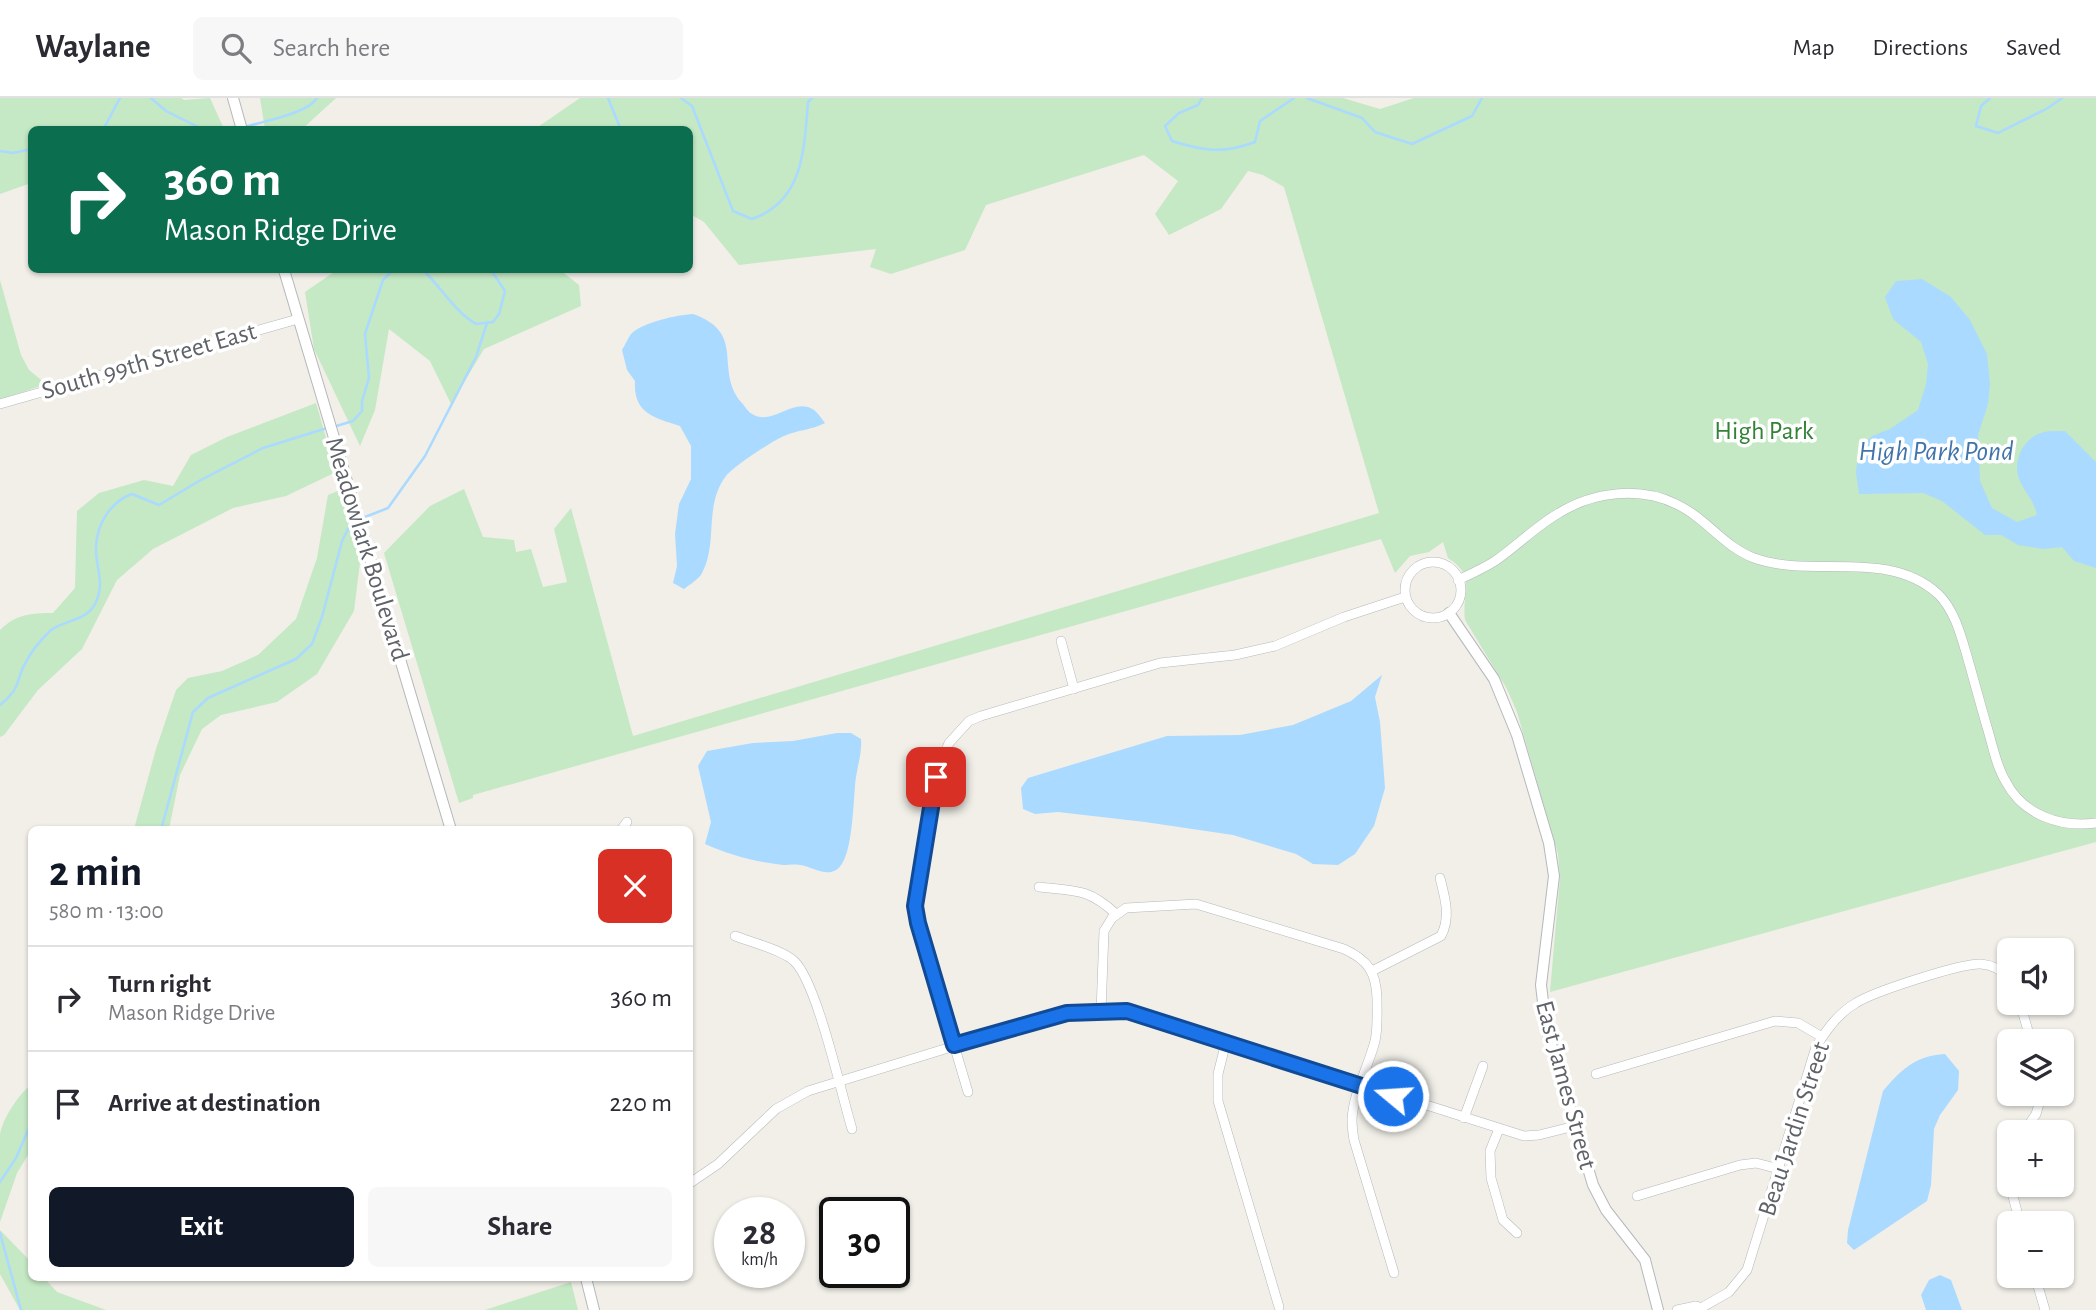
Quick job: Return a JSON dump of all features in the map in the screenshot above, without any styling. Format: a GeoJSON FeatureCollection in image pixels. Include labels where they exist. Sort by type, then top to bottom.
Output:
{"type":"FeatureCollection","features":[{"type":"Feature","properties":{"kind":"street"},"geometry":{"type":"LineString","coordinates":[[234,103],[241,126]]}},
{"type":"Feature","properties":{"kind":"street","name":"Meadowlark Boulevard"},"geometry":{"type":"LineString","coordinates":[[285,273],[450,826]]}},
{"type":"Feature","properties":{"kind":"street","name":"South 99th Street East"},"geometry":{"type":"LineString","coordinates":[[0,404],[298,319]]}},
{"type":"Feature","properties":{"kind":"street"},"geometry":{"type":"LineString","coordinates":[[1458,580],[1497,559],[1559,513],[1591,499],[1626,493],[1645,494],[1677,504],[1737,550],[1755,558],[1791,565],[1867,568],[1912,578],[1940,596],[1956,625],[1997,761],[2008,786],[2045,819],[2081,825],[2096,823]]}},
{"type":"Feature","properties":{"kind":"street"},"geometry":{"type":"LineString","coordinates":[[1423,564],[1443,564],[1450,568],[1458,580],[1460,597],[1449,613],[1440,617],[1423,616],[1411,607],[1405,597],[1408,579],[1415,568],[1423,564]]}},
{"type":"Feature","properties":{"kind":"street"},"geometry":{"type":"LineString","coordinates":[[968,1092],[915,906],[936,777],[949,743],[970,721],[981,716],[1160,663],[1226,657],[1275,646],[1344,617],[1405,597]]}},
{"type":"Feature","properties":{"kind":"street","name":"East James Street"},"geometry":{"type":"LineString","coordinates":[[1449,613],[1494,679],[1511,716],[1549,844],[1554,876],[1541,985],[1546,1027],[1599,1198],[1644,1260],[1658,1310]]}},
{"type":"Feature","properties":{"kind":"street"},"geometry":{"type":"LineString","coordinates":[[1061,641],[1074,689]]}},
{"type":"Feature","properties":{"kind":"street"},"geometry":{"type":"LineString","coordinates":[[1372,971],[1441,936],[1447,919],[1440,878]]}},
{"type":"Feature","properties":{"kind":"street"},"geometry":{"type":"LineString","coordinates":[[1039,887],[1084,892],[1100,899],[1116,914]]}},
{"type":"Feature","properties":{"kind":"street"},"geometry":{"type":"LineString","coordinates":[[1101,1012],[1103,937],[1106,925],[1116,914],[1136,906],[1196,904],[1344,949],[1364,960],[1372,971],[1376,992],[1377,1030],[1359,1084],[1352,1120],[1354,1140],[1394,1273]]}},
{"type":"Feature","properties":{"kind":"street"},"geometry":{"type":"LineString","coordinates":[[735,936],[789,957],[804,973],[852,1129]]}},
{"type":"Feature","properties":{"kind":"street","name":"Beau Jardin Street"},"geometry":{"type":"LineString","coordinates":[[1701,1309],[1729,1292],[1747,1270],[1813,1057],[1822,1037],[1845,1010],[1878,992],[1969,965],[1979,964],[1997,969]]}},
{"type":"Feature","properties":{"kind":"street"},"geometry":{"type":"LineString","coordinates":[[693,1181],[718,1164],[776,1109],[807,1091],[1049,1017],[1085,1011],[1127,1011],[1524,1136],[1575,1126]]}},
{"type":"Feature","properties":{"kind":"street"},"geometry":{"type":"LineString","coordinates":[[1596,1074],[1775,1021],[1798,1023],[1822,1037]]}},
{"type":"Feature","properties":{"kind":"street"},"geometry":{"type":"LineString","coordinates":[[1226,1042],[1218,1074],[1218,1101],[1279,1307]]}},
{"type":"Feature","properties":{"kind":"street"},"geometry":{"type":"LineString","coordinates":[[1464,1118],[1483,1066]]}},
{"type":"Feature","properties":{"kind":"street"},"geometry":{"type":"LineString","coordinates":[[1499,1129],[1490,1151],[1492,1178],[1503,1220],[1517,1233]]}},
{"type":"Feature","properties":{"kind":"street"},"geometry":{"type":"LineString","coordinates":[[1637,1196],[1740,1165],[1762,1164],[1779,1169]]}},
{"type":"Feature","properties":{"kind":"street"},"geometry":{"type":"LineString","coordinates":[[587,1281],[594,1310]]}},
{"type":"Feature","properties":{"kind":"street"},"geometry":{"type":"LineString","coordinates":[[2039,1288],[2045,1310]]}},
{"type":"Feature","properties":{"kind":"street"},"geometry":{"type":"LineString","coordinates":[[1677,1310],[1696,1306],[1701,1309]]}},
{"type":"Feature","properties":{"kind":"green space"},"geometry":{"type":"Polygon","coordinates":[[[0,98],[210,98],[223,126],[28,126],[28,184],[0,194],[0,98]]]}},
{"type":"Feature","properties":{"kind":"green space"},"geometry":{"type":"Polygon","coordinates":[[[260,98],[336,98],[305,126],[265,126],[260,98]]]}},
{"type":"Feature","properties":{"kind":"green space","name":"High Park"},"geometry":{"type":"Polygon","coordinates":[[[580,98],[1343,98],[1380,109],[1414,98],[2096,98],[2096,842],[1550,992],[1560,878],[1558,854],[1517,712],[1507,689],[1465,620],[1466,579],[1457,565],[1448,558],[1443,542],[1429,552],[1410,556],[1395,573],[1381,539],[473,795],[473,798],[459,803],[384,553],[430,506],[464,489],[483,537],[514,540],[516,552],[531,549],[543,587],[567,582],[554,529],[571,508],[633,736],[1379,513],[1284,187],[1263,175],[1248,171],[1221,209],[1169,235],[1155,214],[1178,181],[1144,155],[986,205],[965,250],[891,274],[870,267],[876,249],[739,265],[704,222],[693,216],[693,126],[539,126],[580,98]]]}},
{"type":"Feature","properties":{"kind":"green space"},"geometry":{"type":"Polygon","coordinates":[[[333,273],[564,273],[579,285],[581,306],[484,349],[451,404],[430,361],[389,329],[375,410],[360,446],[314,349],[305,292],[333,273]]]}},
{"type":"Feature","properties":{"kind":"green space"},"geometry":{"type":"Polygon","coordinates":[[[0,280],[21,355],[29,370],[46,384],[0,400],[0,280]]]}},
{"type":"Feature","properties":{"kind":"green space"},"geometry":{"type":"Polygon","coordinates":[[[316,403],[336,472],[286,496],[233,508],[153,549],[117,580],[82,649],[38,690],[0,737],[0,630],[25,616],[53,613],[75,588],[77,511],[99,493],[144,480],[173,486],[191,455],[227,437],[316,403]]]}},
{"type":"Feature","properties":{"kind":"green space"},"geometry":{"type":"Polygon","coordinates":[[[343,489],[361,554],[354,611],[317,674],[277,702],[221,715],[202,729],[180,775],[170,826],[135,826],[176,690],[188,678],[222,671],[258,655],[296,619],[317,558],[328,495],[343,489]]]}},
{"type":"Feature","properties":{"kind":"green space"},"geometry":{"type":"Polygon","coordinates":[[[28,1088],[28,1155],[17,1173],[0,1222],[0,1135],[4,1122],[21,1094],[28,1088]]]}},
{"type":"Feature","properties":{"kind":"green space"},"geometry":{"type":"Polygon","coordinates":[[[0,1230],[28,1259],[28,1281],[47,1281],[57,1292],[106,1310],[20,1310],[0,1274],[0,1230]]]}},
{"type":"Feature","properties":{"kind":"green space"},"geometry":{"type":"Polygon","coordinates":[[[571,1282],[578,1310],[485,1310],[571,1282]]]}},
{"type":"Feature","properties":{"kind":"water","name":"High Park Pond"},"geometry":{"type":"Polygon","coordinates":[[[1922,279],[1951,297],[1970,320],[1987,354],[1990,384],[1988,404],[1978,435],[1980,481],[1992,508],[2017,522],[2037,515],[2018,474],[2020,454],[2027,442],[2038,434],[2065,431],[2096,462],[2096,568],[2074,561],[2062,547],[2044,549],[2018,545],[2001,535],[1985,535],[1942,501],[1923,493],[1859,494],[1856,472],[1859,449],[1872,436],[1890,429],[1918,410],[1926,384],[1928,364],[1921,342],[1893,319],[1885,297],[1896,281],[1922,279]]]}},
{"type":"Feature","properties":{"kind":"water"},"geometry":{"type":"Polygon","coordinates":[[[693,314],[709,322],[725,341],[733,390],[751,413],[768,417],[806,407],[815,411],[825,423],[778,439],[726,476],[715,500],[706,563],[701,575],[684,589],[673,583],[677,566],[675,534],[679,504],[691,479],[691,446],[680,426],[654,417],[642,407],[622,350],[636,330],[652,323],[693,314]]]}},
{"type":"Feature","properties":{"kind":"water"},"geometry":{"type":"Polygon","coordinates":[[[1382,675],[1375,697],[1380,722],[1385,788],[1374,826],[1355,854],[1338,865],[1313,864],[1296,854],[1233,835],[1058,812],[1035,814],[1023,809],[1021,788],[1028,778],[1167,736],[1240,735],[1293,725],[1351,701],[1382,675]]]}},
{"type":"Feature","properties":{"kind":"water"},"geometry":{"type":"Polygon","coordinates":[[[851,733],[861,739],[861,744],[852,827],[846,854],[836,870],[823,872],[800,865],[763,862],[733,855],[705,844],[711,822],[698,766],[707,751],[851,733]]]}},
{"type":"Feature","properties":{"kind":"water"},"geometry":{"type":"Polygon","coordinates":[[[1945,1054],[1959,1071],[1958,1090],[1940,1115],[1934,1129],[1931,1185],[1927,1201],[1854,1250],[1847,1243],[1848,1230],[1883,1091],[1910,1065],[1925,1058],[1945,1054]]]}},
{"type":"Feature","properties":{"kind":"water"},"geometry":{"type":"Polygon","coordinates":[[[1940,1275],[1951,1280],[1962,1310],[1926,1310],[1921,1295],[1929,1280],[1940,1275]]]}},
{"type":"Feature","properties":{"kind":"waterway"},"geometry":{"type":"LineString","coordinates":[[105,126],[120,98]]}},
{"type":"Feature","properties":{"kind":"waterway"},"geometry":{"type":"LineString","coordinates":[[151,98],[166,111],[196,126]]}},
{"type":"Feature","properties":{"kind":"waterway"},"geometry":{"type":"LineString","coordinates":[[249,126],[295,113],[312,104],[317,98]]}},
{"type":"Feature","properties":{"kind":"waterway"},"geometry":{"type":"LineString","coordinates":[[608,98],[619,126]]}},
{"type":"Feature","properties":{"kind":"waterway"},"geometry":{"type":"LineString","coordinates":[[681,98],[692,106],[733,211],[752,219],[769,211],[782,200],[792,186],[802,155],[808,102],[812,98]]}},
{"type":"Feature","properties":{"kind":"waterway"},"geometry":{"type":"LineString","coordinates":[[1202,98],[1198,105],[1179,113],[1165,126],[1172,141],[1213,150],[1255,142],[1260,121],[1294,98]]}},
{"type":"Feature","properties":{"kind":"waterway"},"geometry":{"type":"LineString","coordinates":[[1307,98],[1362,118],[1375,132],[1412,144],[1472,116],[1482,98]]}},
{"type":"Feature","properties":{"kind":"waterway"},"geometry":{"type":"LineString","coordinates":[[1990,98],[1981,106],[1976,126],[1998,133],[2062,98]]}},
{"type":"Feature","properties":{"kind":"waterway"},"geometry":{"type":"LineString","coordinates":[[0,151],[13,153],[28,150]]}},
{"type":"Feature","properties":{"kind":"waterway"},"geometry":{"type":"LineString","coordinates":[[333,427],[353,421],[362,411],[369,378],[365,334],[383,280],[390,273]]}},
{"type":"Feature","properties":{"kind":"waterway"},"geometry":{"type":"LineString","coordinates":[[426,273],[454,306],[476,324],[493,322],[499,314],[505,291],[493,273]]}},
{"type":"Feature","properties":{"kind":"waterway"},"geometry":{"type":"LineString","coordinates":[[365,517],[388,508],[425,456],[476,357],[487,323]]}},
{"type":"Feature","properties":{"kind":"waterway"},"geometry":{"type":"LineString","coordinates":[[0,705],[16,688],[23,667],[44,637],[52,629],[92,609],[99,595],[96,556],[99,531],[106,516],[117,503],[132,494],[159,505],[263,448],[327,428]]}},
{"type":"Feature","properties":{"kind":"waterway"},"geometry":{"type":"LineString","coordinates":[[162,826],[193,712],[208,698],[296,659],[312,644],[342,541],[351,523]]}},
{"type":"Feature","properties":{"kind":"waterway"},"geometry":{"type":"LineString","coordinates":[[0,1182],[16,1158],[28,1130]]}},
{"type":"Feature","properties":{"kind":"waterway"},"geometry":{"type":"LineString","coordinates":[[0,1233],[21,1310]]}},
{"type":"Feature","properties":{"kind":"route"},"geometry":{"type":"LineString","coordinates":[[936,777],[915,906],[954,1045],[1067,1013],[1127,1011],[1393,1096]]}}]}
